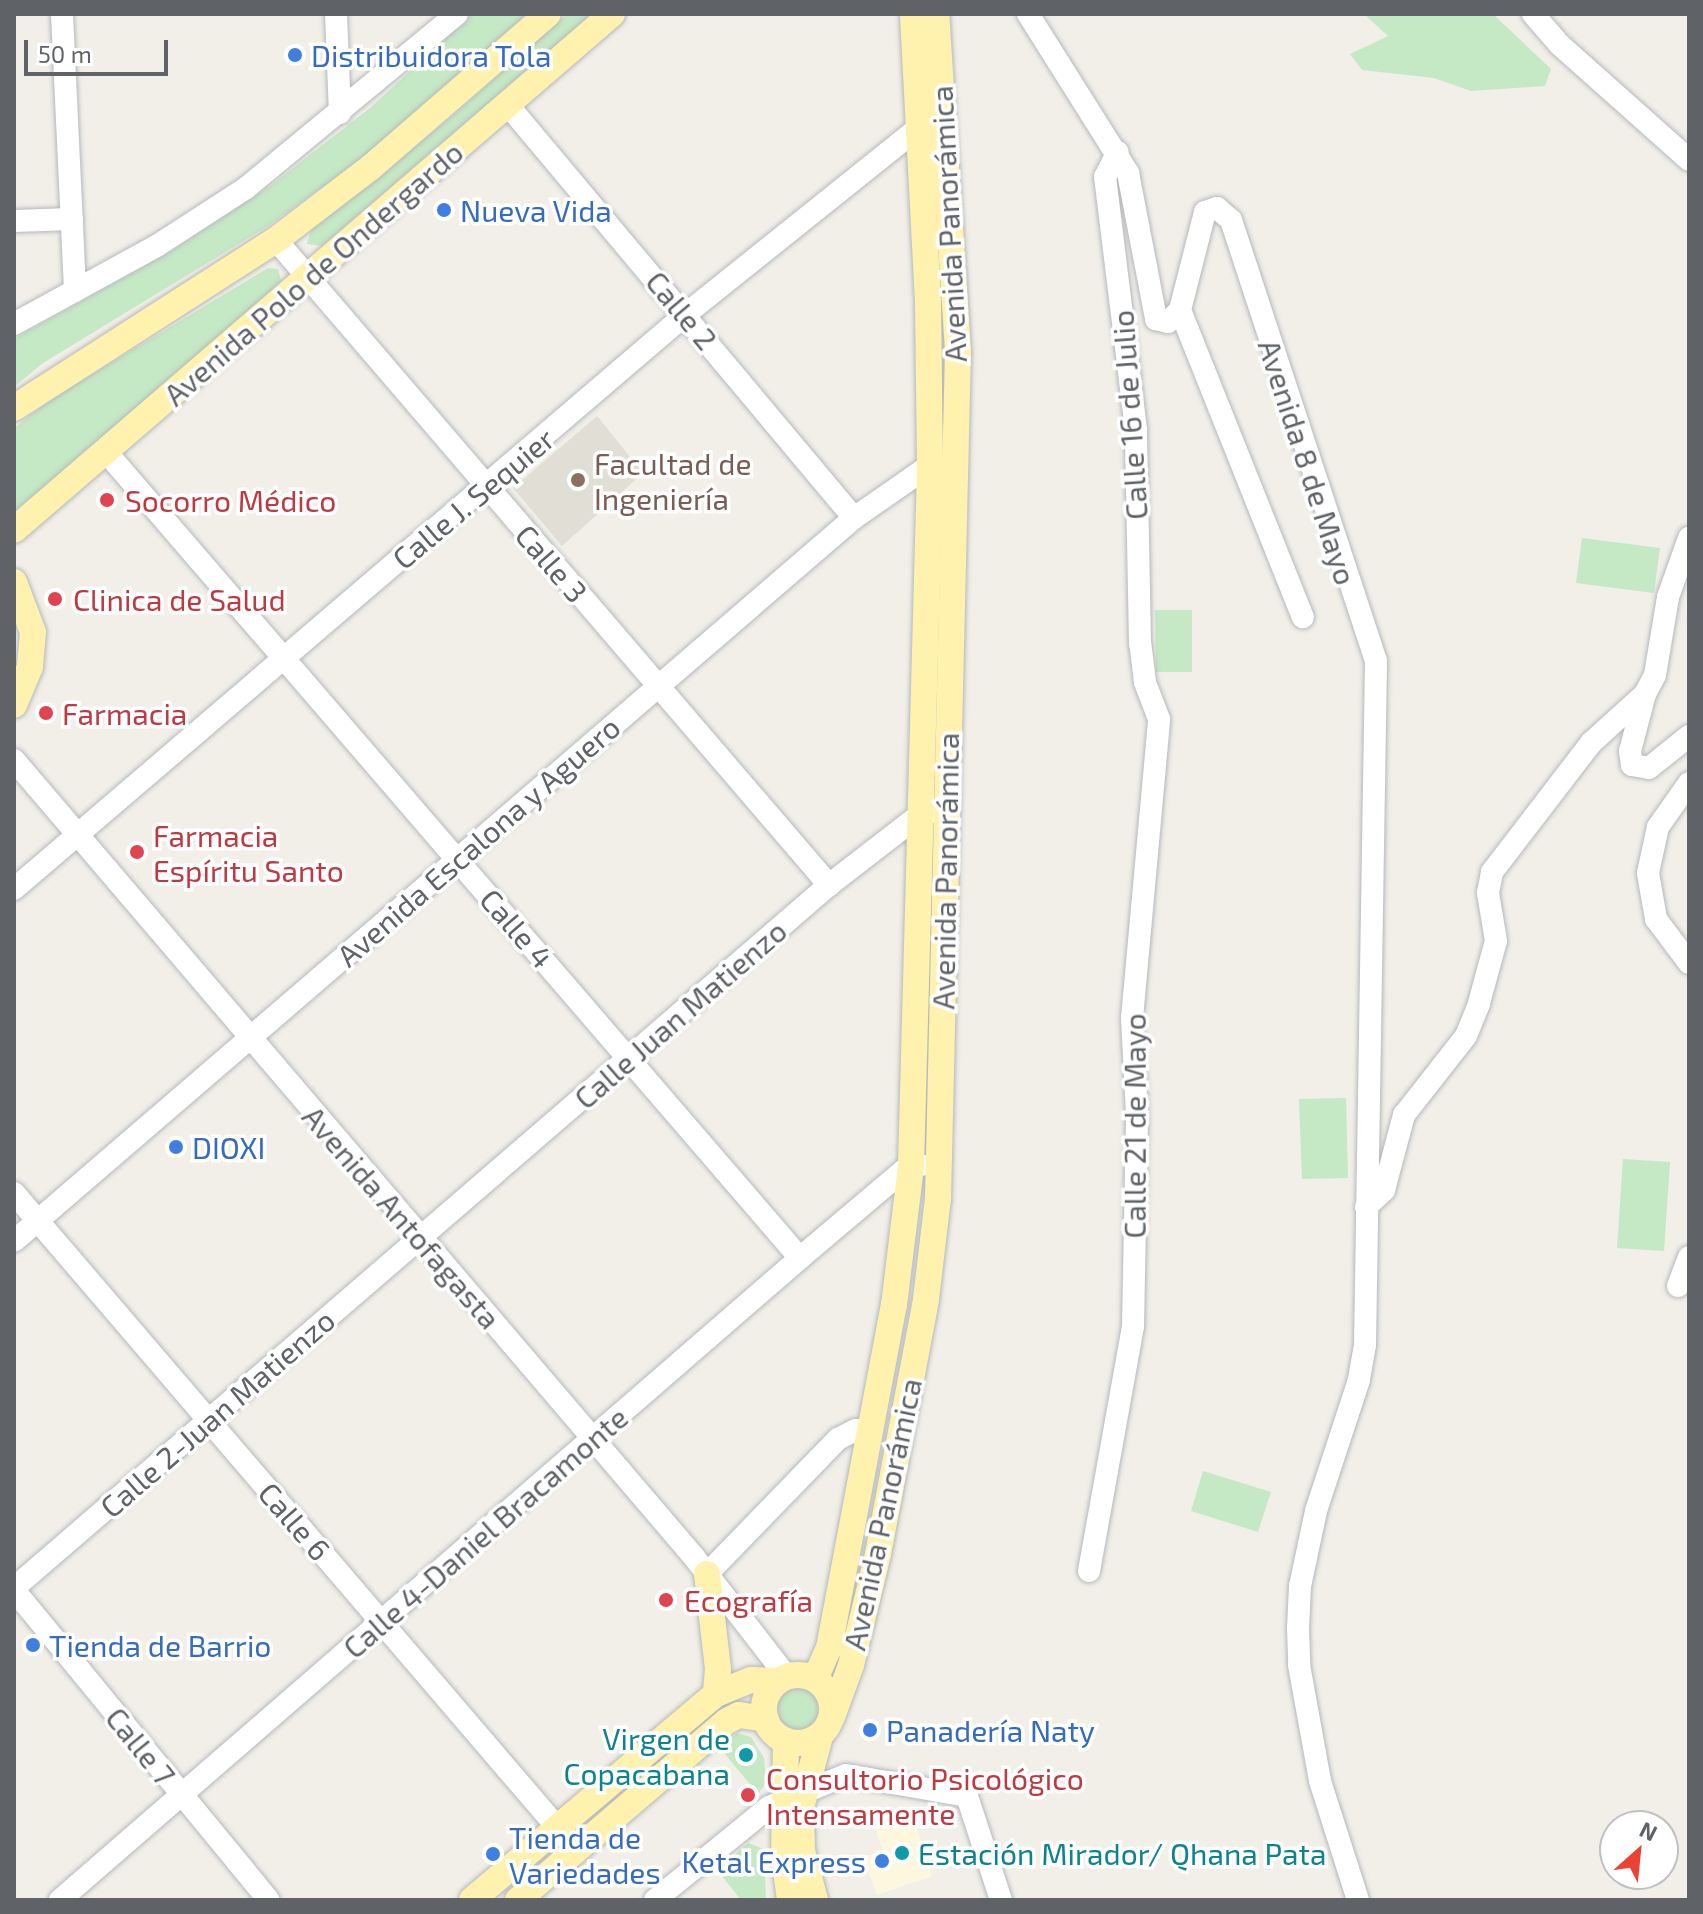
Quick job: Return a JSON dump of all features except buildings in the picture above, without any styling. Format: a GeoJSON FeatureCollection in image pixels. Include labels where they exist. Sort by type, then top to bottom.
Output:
{"type":"FeatureCollection","features":[{"type":"Feature","properties":{"kind":"main road","name":"Avenida Polo de Ondergardo"},"geometry":{"type":"LineString","coordinates":[[14,408],[276,240],[370,168],[548,14]]}},
{"type":"Feature","properties":{"kind":"main road","name":"Avenida Polo de Ondergardo"},"geometry":{"type":"LineString","coordinates":[[14,530],[107,453],[612,14]]}},
{"type":"Feature","properties":{"kind":"main road","name":"Avenida Panorámica"},"geometry":{"type":"LineString","coordinates":[[790,1900],[793,1798],[851,1665],[878,1554],[916,1352],[940,1163],[937,811],[942,468],[916,130],[913,14]]}},
{"type":"Feature","properties":{"kind":"main road","name":"Avenida Panorámica"},"geometry":{"type":"LineString","coordinates":[[936,14],[958,351],[942,468]]}},
{"type":"Feature","properties":{"kind":"main road"},"geometry":{"type":"LineString","coordinates":[[14,582],[33,632],[30,667],[14,705]]}},
{"type":"Feature","properties":{"kind":"main road","name":"Avenida Panorámica"},"geometry":{"type":"LineString","coordinates":[[815,1679],[828,1654],[886,1347],[911,1166],[937,811]]}},
{"type":"Feature","properties":{"kind":"main road"},"geometry":{"type":"LineString","coordinates":[[886,1347],[916,1352]]}},
{"type":"Feature","properties":{"kind":"main road"},"geometry":{"type":"LineString","coordinates":[[707,1574],[718,1669],[716,1694]]}},
{"type":"Feature","properties":{"kind":"main road"},"geometry":{"type":"LineString","coordinates":[[766,1719],[766,1698],[783,1679]]}},
{"type":"Feature","properties":{"kind":"main road"},"geometry":{"type":"LineString","coordinates":[[472,1900],[716,1694],[751,1680],[815,1679],[830,1695],[826,1726],[798,1744],[786,1741],[766,1719],[739,1715],[727,1721],[518,1900]]}},
{"type":"Feature","properties":{"kind":"main road","name":"Avenida Panorámica"},"geometry":{"type":"LineString","coordinates":[[786,1741],[802,1850],[815,1900]]}},
{"type":"Feature","properties":{"kind":"street"},"geometry":{"type":"LineString","coordinates":[[62,14],[75,291]]}},
{"type":"Feature","properties":{"kind":"street"},"geometry":{"type":"LineString","coordinates":[[336,14],[340,113]]}},
{"type":"Feature","properties":{"kind":"street"},"geometry":{"type":"LineString","coordinates":[[14,324],[246,188],[457,14]]}},
{"type":"Feature","properties":{"kind":"street"},"geometry":{"type":"LineString","coordinates":[[1028,14],[1118,152],[1128,173],[1152,313],[1163,323],[1180,310],[1303,617]]}},
{"type":"Feature","properties":{"kind":"street"},"geometry":{"type":"LineString","coordinates":[[1533,14],[1560,45],[1689,160]]}},
{"type":"Feature","properties":{"kind":"street","name":"Calle 2"},"geometry":{"type":"LineString","coordinates":[[507,104],[854,518]]}},
{"type":"Feature","properties":{"kind":"street","name":"Calle J. Sequier"},"geometry":{"type":"LineString","coordinates":[[14,889],[487,488],[686,314],[916,130],[942,123]]}},
{"type":"Feature","properties":{"kind":"street","name":"Calle 16 de Julio"},"geometry":{"type":"LineString","coordinates":[[1118,152],[1105,177],[1136,429],[1145,682]]}},
{"type":"Feature","properties":{"kind":"street","name":"Avenida 8 de Mayo"},"geometry":{"type":"LineString","coordinates":[[1180,310],[1200,221],[1205,212],[1217,208],[1231,220],[1376,661],[1366,1207]]}},
{"type":"Feature","properties":{"kind":"street"},"geometry":{"type":"LineString","coordinates":[[14,221],[72,219]]}},
{"type":"Feature","properties":{"kind":"street","name":"Calle 3"},"geometry":{"type":"LineString","coordinates":[[276,240],[829,885]]}},
{"type":"Feature","properties":{"kind":"street","name":"Calle 4"},"geometry":{"type":"LineString","coordinates":[[107,453],[800,1258]]}},
{"type":"Feature","properties":{"kind":"street","name":"Avenida Escalona y Aguero"},"geometry":{"type":"LineString","coordinates":[[14,1241],[854,518],[942,468]]}},
{"type":"Feature","properties":{"kind":"street"},"geometry":{"type":"LineString","coordinates":[[1689,538],[1668,597],[1655,675],[1645,694],[1630,751],[1632,765],[1649,768],[1689,736]]}},
{"type":"Feature","properties":{"kind":"street","name":"Calle 21 de Mayo"},"geometry":{"type":"LineString","coordinates":[[1089,1571],[1133,1327],[1137,1114],[1132,1018],[1159,719],[1145,682]]}},
{"type":"Feature","properties":{"kind":"street"},"geometry":{"type":"LineString","coordinates":[[1358,1900],[1320,1781],[1299,1665],[1298,1628],[1300,1586],[1316,1511],[1359,1380],[1365,1345],[1366,1207],[1384,1190],[1404,1115],[1466,1036],[1479,1003],[1496,941],[1488,893],[1492,872],[1591,743],[1645,694]]}},
{"type":"Feature","properties":{"kind":"street","name":"Avenida Antofagasta"},"geometry":{"type":"LineString","coordinates":[[14,760],[249,1040],[707,1574],[783,1679]]}},
{"type":"Feature","properties":{"kind":"street"},"geometry":{"type":"LineString","coordinates":[[1689,783],[1658,827],[1648,873],[1656,919],[1689,963]]}},
{"type":"Feature","properties":{"kind":"street","name":"Calle Juan Matienzo"},"geometry":{"type":"LineString","coordinates":[[420,1237],[829,885],[937,811]]}},
{"type":"Feature","properties":{"kind":"street"},"geometry":{"type":"LineString","coordinates":[[911,1166],[940,1163]]}},
{"type":"Feature","properties":{"kind":"street","name":"Calle 4-Daniel Bracamonte"},"geometry":{"type":"LineString","coordinates":[[60,1900],[800,1258],[911,1166]]}},
{"type":"Feature","properties":{"kind":"street","name":"Calle 6"},"geometry":{"type":"LineString","coordinates":[[14,1193],[576,1850]]}},
{"type":"Feature","properties":{"kind":"street","name":"Calle 2-Juan Matienzo"},"geometry":{"type":"LineString","coordinates":[[14,1589],[420,1237]]}},
{"type":"Feature","properties":{"kind":"street"},"geometry":{"type":"LineString","coordinates":[[1678,1286],[1689,1257]]}},
{"type":"Feature","properties":{"kind":"street"},"geometry":{"type":"LineString","coordinates":[[707,1574],[838,1439],[856,1430],[870,1431]]}},
{"type":"Feature","properties":{"kind":"street","name":"Calle 7"},"geometry":{"type":"LineString","coordinates":[[14,1589],[269,1900]]}},
{"type":"Feature","properties":{"kind":"street"},"geometry":{"type":"LineString","coordinates":[[655,1900],[753,1819],[846,1775],[967,1796],[1001,1900]]}},
{"type":"Feature","properties":{"kind":"shaded area","name":"Facultad de Ingeniería"},"geometry":{"type":"Polygon","coordinates":[[[597,416],[643,473],[562,546],[513,488],[597,416]]]}},
{"type":"Feature","properties":{"kind":"shaded area","name":"Estación Mirador/ Qhana Pata"},"geometry":{"type":"Polygon","coordinates":[[[910,1807],[932,1876],[877,1895],[863,1858],[883,1851],[872,1819],[910,1807]]]}},
{"type":"Feature","properties":{"kind":"green space"},"geometry":{"type":"Polygon","coordinates":[[[472,14],[527,14],[379,146],[268,226],[43,363],[14,387],[14,339],[173,250],[270,186],[370,108],[472,14]]]}},
{"type":"Feature","properties":{"kind":"green space"},"geometry":{"type":"Polygon","coordinates":[[[567,14],[592,14],[322,246],[307,244],[311,229],[450,118],[567,14]]]}},
{"type":"Feature","properties":{"kind":"green space"},"geometry":{"type":"Polygon","coordinates":[[[1364,14],[1493,14],[1551,69],[1545,86],[1471,91],[1434,78],[1362,70],[1350,54],[1388,36],[1364,14]]]}},
{"type":"Feature","properties":{"kind":"green space"},"geometry":{"type":"Polygon","coordinates":[[[268,268],[278,269],[282,284],[14,512],[14,428],[53,398],[268,268]]]}},
{"type":"Feature","properties":{"kind":"green space"},"geometry":{"type":"Polygon","coordinates":[[[1582,538],[1660,548],[1654,593],[1576,583],[1582,538]]]}},
{"type":"Feature","properties":{"kind":"green space"},"geometry":{"type":"Polygon","coordinates":[[[1155,610],[1192,610],[1192,672],[1156,672],[1155,610]]]}},
{"type":"Feature","properties":{"kind":"green space"},"geometry":{"type":"Polygon","coordinates":[[[1346,1098],[1348,1178],[1302,1179],[1299,1099],[1346,1098]]]}},
{"type":"Feature","properties":{"kind":"green space"},"geometry":{"type":"Polygon","coordinates":[[[1623,1159],[1670,1162],[1664,1251],[1617,1248],[1623,1159]]]}},
{"type":"Feature","properties":{"kind":"green space"},"geometry":{"type":"Polygon","coordinates":[[[1203,1471],[1271,1492],[1258,1532],[1191,1511],[1203,1471]]]}},
{"type":"Feature","properties":{"kind":"green space"},"geometry":{"type":"Polygon","coordinates":[[[798,1685],[814,1692],[821,1708],[814,1724],[798,1731],[782,1724],[775,1708],[782,1692],[798,1685]]]}},
{"type":"Feature","properties":{"kind":"green space"},"geometry":{"type":"Polygon","coordinates":[[[737,1733],[751,1737],[764,1758],[766,1783],[758,1794],[720,1748],[737,1733]]]}},
{"type":"Feature","properties":{"kind":"green space"},"geometry":{"type":"Polygon","coordinates":[[[748,1843],[764,1849],[766,1900],[741,1900],[717,1870],[748,1843]]]}},
{"type":"Feature","properties":{"kind":"place","name":"Distribuidora Tola"},"geometry":{"type":"Point","coordinates":[295,55]}},
{"type":"Feature","properties":{"kind":"place","name":"Nueva Vida"},"geometry":{"type":"Point","coordinates":[444,210]}},
{"type":"Feature","properties":{"kind":"place","name":"Facultad de Ingeniería"},"geometry":{"type":"Point","coordinates":[578,480]}},
{"type":"Feature","properties":{"kind":"place","name":"Socorro Médico"},"geometry":{"type":"Point","coordinates":[107,500]}},
{"type":"Feature","properties":{"kind":"place","name":"Clinica de Salud"},"geometry":{"type":"Point","coordinates":[55,599]}},
{"type":"Feature","properties":{"kind":"place","name":"Farmacia"},"geometry":{"type":"Point","coordinates":[46,713]}},
{"type":"Feature","properties":{"kind":"place","name":"Farmacia Espíritu Santo"},"geometry":{"type":"Point","coordinates":[137,852]}},
{"type":"Feature","properties":{"kind":"place","name":"DIOXI"},"geometry":{"type":"Point","coordinates":[176,1147]}},
{"type":"Feature","properties":{"kind":"place","name":"Ecografía"},"geometry":{"type":"Point","coordinates":[666,1600]}},
{"type":"Feature","properties":{"kind":"place","name":"Tienda de Barrio"},"geometry":{"type":"Point","coordinates":[33,1645]}},
{"type":"Feature","properties":{"kind":"place","name":"Panadería Naty"},"geometry":{"type":"Point","coordinates":[870,1730]}},
{"type":"Feature","properties":{"kind":"place","name":"Virgen de Copacabana"},"geometry":{"type":"Point","coordinates":[746,1755]}},
{"type":"Feature","properties":{"kind":"place","name":"Consultorio Psicológico Intensamente"},"geometry":{"type":"Point","coordinates":[748,1795]}},
{"type":"Feature","properties":{"kind":"place","name":"Estación Mirador/ Qhana Pata"},"geometry":{"type":"Point","coordinates":[902,1853]}},
{"type":"Feature","properties":{"kind":"place","name":"Tienda de Variedades"},"geometry":{"type":"Point","coordinates":[493,1854]}},
{"type":"Feature","properties":{"kind":"place","name":"Ketal Express"},"geometry":{"type":"Point","coordinates":[882,1861]}}]}
